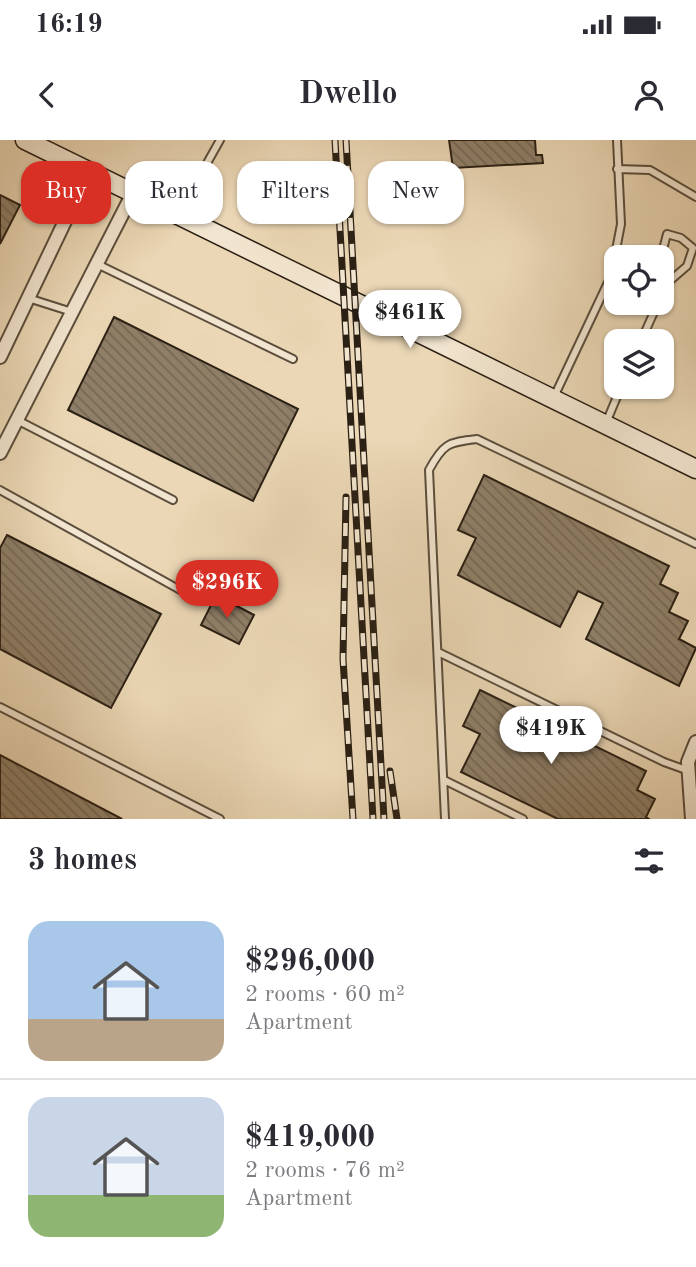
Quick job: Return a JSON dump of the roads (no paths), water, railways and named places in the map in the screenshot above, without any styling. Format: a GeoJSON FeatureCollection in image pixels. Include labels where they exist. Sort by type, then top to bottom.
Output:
{"type":"FeatureCollection","features":[{"type":"Feature","properties":{"kind":"street"},"geometry":{"type":"LineString","coordinates":[[26,140],[69,161]]}},
{"type":"Feature","properties":{"kind":"street"},"geometry":{"type":"LineString","coordinates":[[0,453],[125,209]]}},
{"type":"Feature","properties":{"kind":"street"},"geometry":{"type":"LineString","coordinates":[[0,357],[4,337],[29,298],[64,224]]}},
{"type":"Feature","properties":{"kind":"street"},"geometry":{"type":"LineString","coordinates":[[196,224],[696,469]]}},
{"type":"Feature","properties":{"kind":"street"},"geometry":{"type":"LineString","coordinates":[[692,819],[688,762],[696,742]]}},
{"type":"Feature","properties":{"kind":"lane"},"geometry":{"type":"LineString","coordinates":[[208,161],[220,140]]}},
{"type":"Feature","properties":{"kind":"lane"},"geometry":{"type":"LineString","coordinates":[[617,140],[621,224],[618,245]]}},
{"type":"Feature","properties":{"kind":"lane"},"geometry":{"type":"LineString","coordinates":[[617,169],[650,170],[696,197]]}},
{"type":"Feature","properties":{"kind":"lane"},"geometry":{"type":"LineString","coordinates":[[664,245],[667,233],[681,238],[693,248],[687,266],[674,276]]}},
{"type":"Feature","properties":{"kind":"lane"},"geometry":{"type":"LineString","coordinates":[[97,264],[293,359]]}},
{"type":"Feature","properties":{"kind":"lane"},"geometry":{"type":"LineString","coordinates":[[553,399],[604,296]]}},
{"type":"Feature","properties":{"kind":"lane"},"geometry":{"type":"LineString","coordinates":[[29,298],[72,312]]}},
{"type":"Feature","properties":{"kind":"lane"},"geometry":{"type":"LineString","coordinates":[[605,425],[616,399]]}},
{"type":"Feature","properties":{"kind":"lane"},"geometry":{"type":"LineString","coordinates":[[17,420],[173,500]]}},
{"type":"Feature","properties":{"kind":"lane"},"geometry":{"type":"LineString","coordinates":[[445,819],[429,470],[438,454],[452,442],[477,439],[696,544]]}},
{"type":"Feature","properties":{"kind":"lane"},"geometry":{"type":"LineString","coordinates":[[0,490],[183,591]]}},
{"type":"Feature","properties":{"kind":"lane"},"geometry":{"type":"LineString","coordinates":[[438,652],[664,762],[689,771]]}},
{"type":"Feature","properties":{"kind":"lane"},"geometry":{"type":"LineString","coordinates":[[0,707],[220,819]]}},
{"type":"Feature","properties":{"kind":"lane"},"geometry":{"type":"LineString","coordinates":[[444,780],[523,819]]}},
{"type":"Feature","properties":{"kind":"railway"},"geometry":{"type":"LineString","coordinates":[[335,140],[373,819]]}},
{"type":"Feature","properties":{"kind":"railway"},"geometry":{"type":"LineString","coordinates":[[346,140],[384,819]]}},
{"type":"Feature","properties":{"kind":"railway"},"geometry":{"type":"LineString","coordinates":[[346,497],[343,659],[353,819]]}},
{"type":"Feature","properties":{"kind":"railway"},"geometry":{"type":"LineString","coordinates":[[390,771],[397,819]]}}]}
